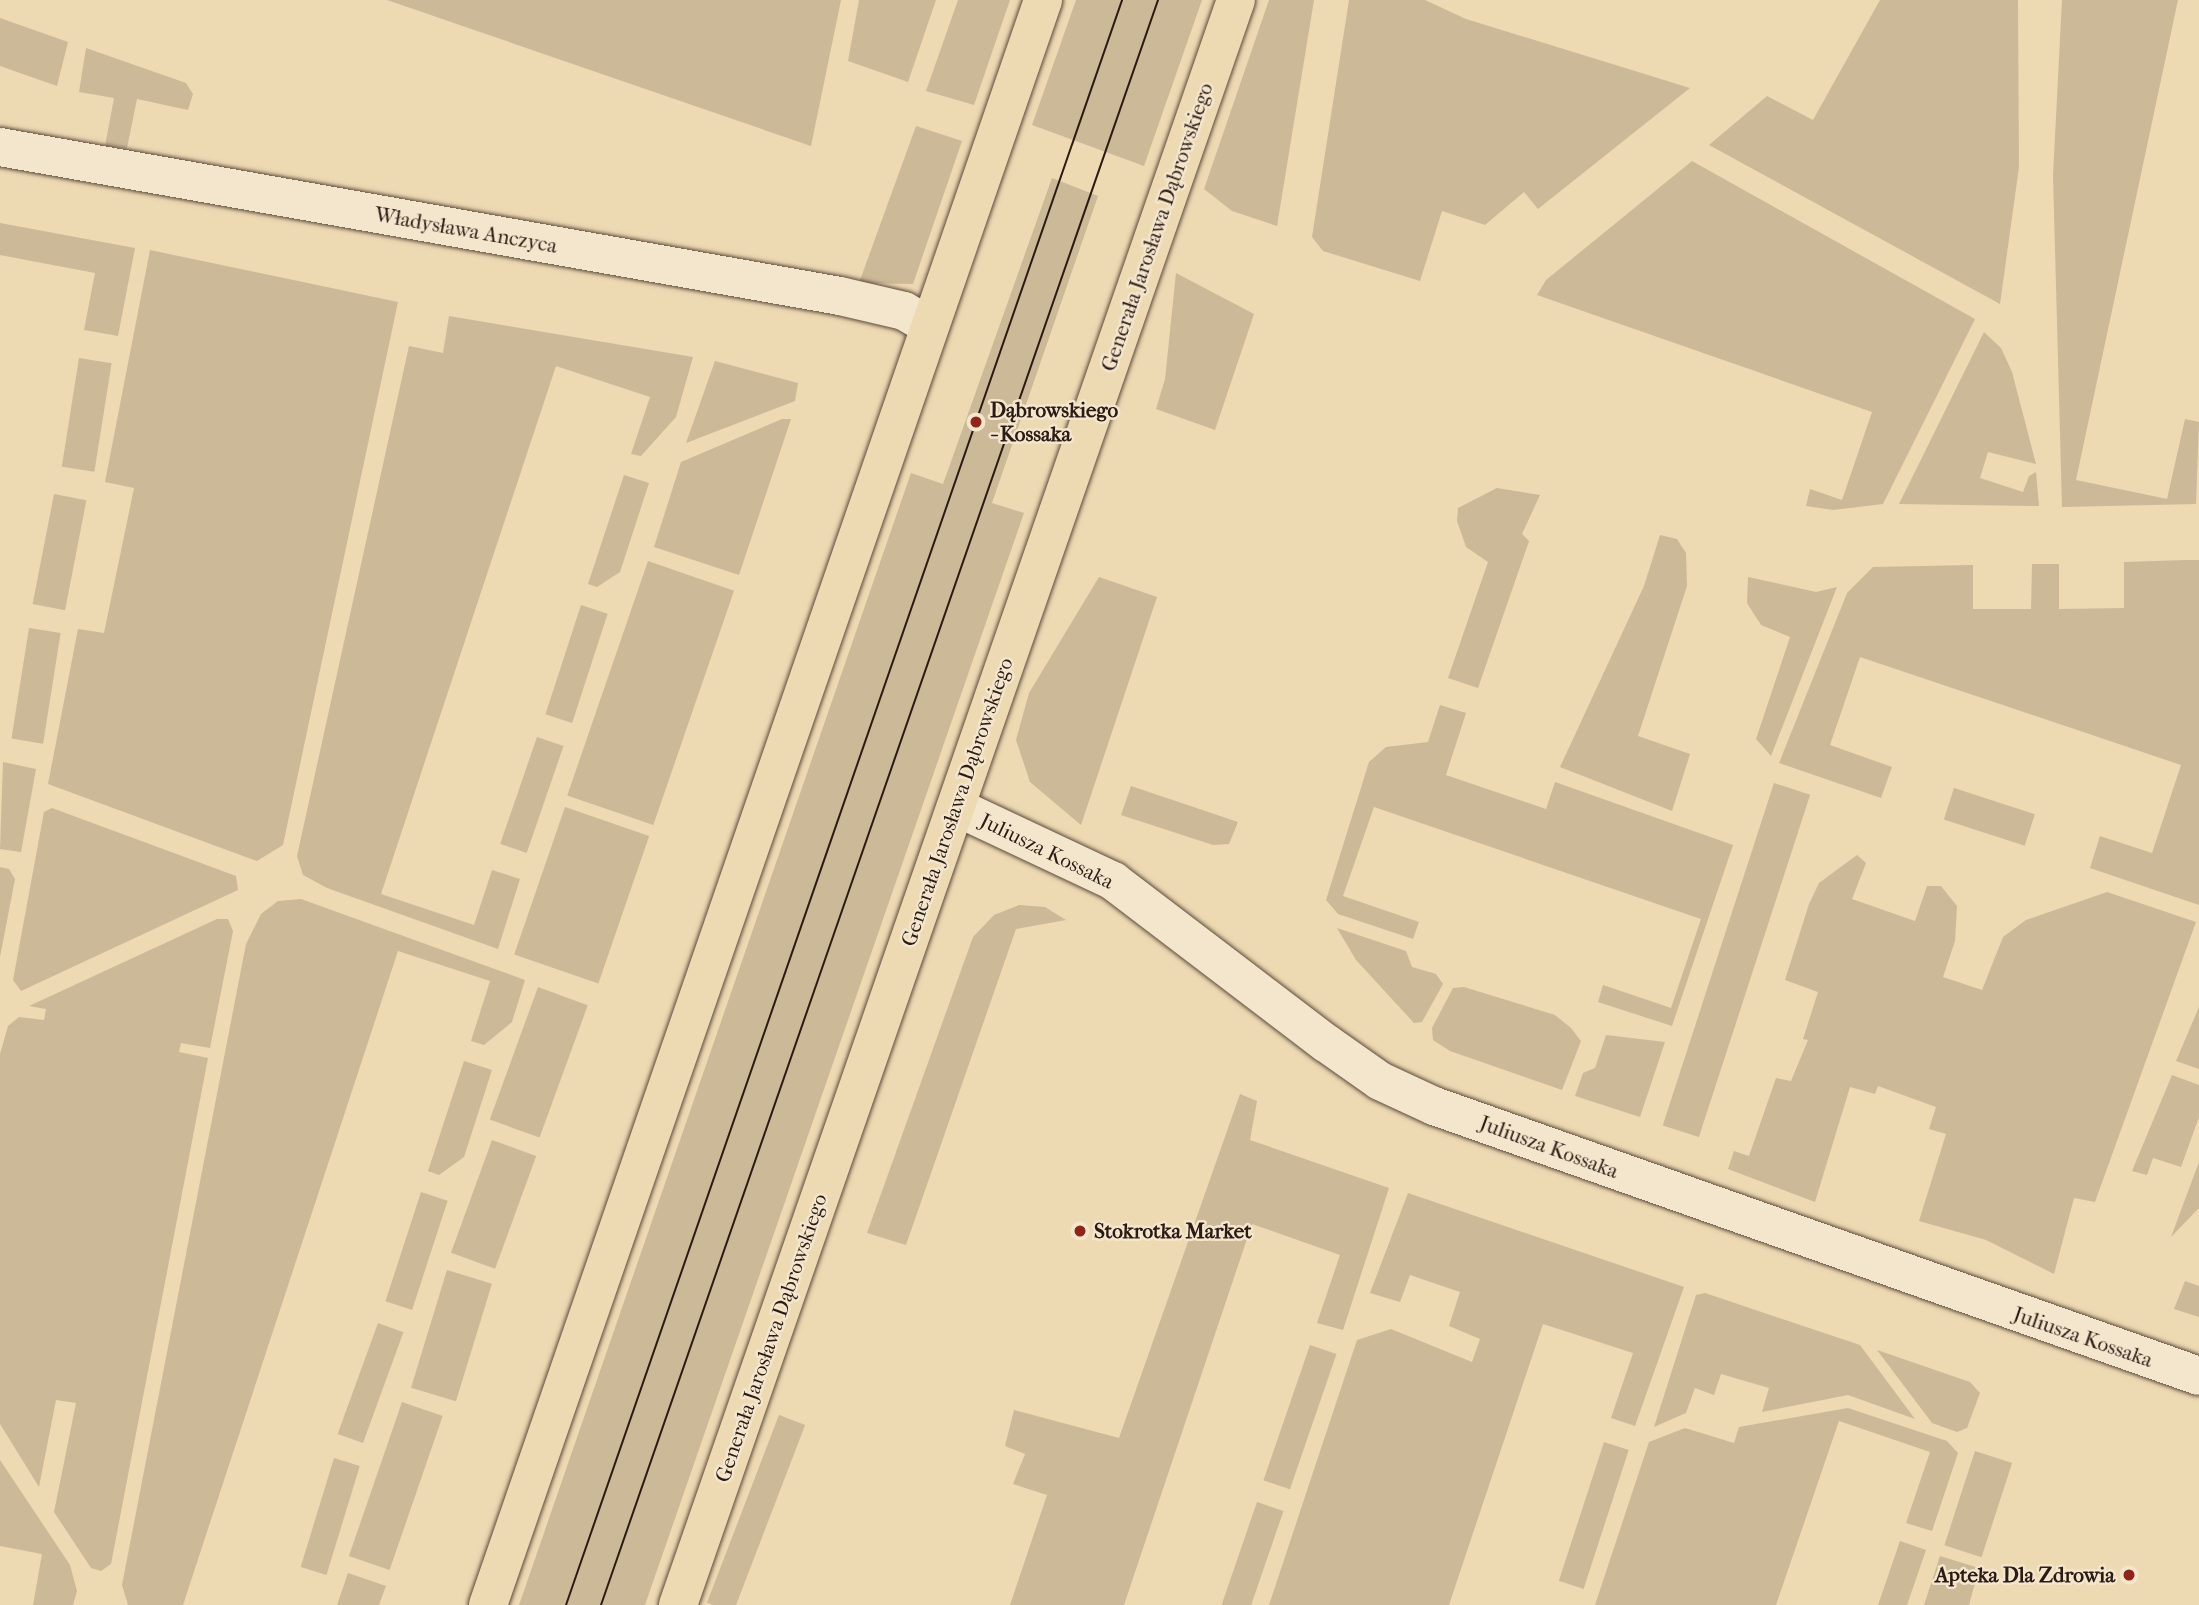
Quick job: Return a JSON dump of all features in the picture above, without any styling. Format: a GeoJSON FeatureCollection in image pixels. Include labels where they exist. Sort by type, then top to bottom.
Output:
{"type":"FeatureCollection","features":[{"type":"Feature","properties":{"kind":"main road"},"geometry":{"type":"LineString","coordinates":[[488,1605],[928,325],[1043,0]]}},
{"type":"Feature","properties":{"kind":"main road","name":"Generała Jarosława Dąbrowskiego"},"geometry":{"type":"LineString","coordinates":[[678,1605],[1236,0]]}},
{"type":"Feature","properties":{"kind":"street","name":"Władysława Anczyca"},"geometry":{"type":"LineString","coordinates":[[0,147],[840,296],[904,311],[928,325]]}},
{"type":"Feature","properties":{"kind":"street","name":"Juliusza Kossaka"},"geometry":{"type":"LineString","coordinates":[[956,807],[1113,881],[1380,1081],[1434,1106],[2199,1376]]}},
{"type":"Feature","properties":{"kind":"shaded area"},"geometry":{"type":"Polygon","coordinates":[[[387,0],[841,0],[811,146],[387,0]]]}},
{"type":"Feature","properties":{"kind":"shaded area"},"geometry":{"type":"Polygon","coordinates":[[[859,0],[936,0],[908,82],[848,61],[859,0]]]}},
{"type":"Feature","properties":{"kind":"shaded area"},"geometry":{"type":"Polygon","coordinates":[[[958,0],[1010,0],[974,105],[926,91],[958,0]]]}},
{"type":"Feature","properties":{"kind":"shaded area"},"geometry":{"type":"Polygon","coordinates":[[[1076,0],[1202,0],[1144,166],[1032,125],[1076,0]]]}},
{"type":"Feature","properties":{"kind":"shaded area"},"geometry":{"type":"Polygon","coordinates":[[[1269,0],[1314,0],[1277,226],[1232,211],[1204,189],[1269,0]]]}},
{"type":"Feature","properties":{"kind":"shaded area"},"geometry":{"type":"Polygon","coordinates":[[[1349,0],[1425,0],[1466,19],[1690,88],[1538,209],[1524,192],[1485,225],[1442,211],[1420,281],[1323,251],[1312,237],[1349,0]]]}},
{"type":"Feature","properties":{"kind":"shaded area"},"geometry":{"type":"Polygon","coordinates":[[[1880,0],[2018,0],[2019,167],[2000,304],[1709,145],[1767,96],[1813,120],[1880,0]]]}},
{"type":"Feature","properties":{"kind":"shaded area"},"geometry":{"type":"Polygon","coordinates":[[[2062,0],[2178,0],[2076,480],[2167,499],[2185,419],[2199,422],[2196,504],[2062,507],[2053,175],[2062,0]]]}},
{"type":"Feature","properties":{"kind":"shaded area"},"geometry":{"type":"Polygon","coordinates":[[[0,18],[68,42],[57,86],[0,66],[0,18]]]}},
{"type":"Feature","properties":{"kind":"shaded area"},"geometry":{"type":"Polygon","coordinates":[[[86,48],[186,83],[193,94],[188,110],[137,99],[127,148],[105,146],[114,98],[79,92],[86,48]]]}},
{"type":"Feature","properties":{"kind":"shaded area"},"geometry":{"type":"Polygon","coordinates":[[[916,126],[962,141],[913,284],[859,283],[916,126]]]}},
{"type":"Feature","properties":{"kind":"shaded area"},"geometry":{"type":"Polygon","coordinates":[[[1692,161],[1975,319],[1883,504],[1833,510],[1806,506],[1810,489],[1842,500],[1872,412],[1537,295],[1546,280],[1692,161]]]}},
{"type":"Feature","properties":{"kind":"shaded area"},"geometry":{"type":"Polygon","coordinates":[[[1052,178],[1098,196],[992,503],[1024,513],[645,1605],[519,1605],[911,473],[943,484],[1052,178]]]}},
{"type":"Feature","properties":{"kind":"shaded area"},"geometry":{"type":"Polygon","coordinates":[[[0,223],[135,248],[118,336],[84,330],[95,273],[0,255],[0,223]]]}},
{"type":"Feature","properties":{"kind":"shaded area"},"geometry":{"type":"Polygon","coordinates":[[[150,250],[398,302],[283,845],[257,861],[48,784],[78,629],[104,633],[134,488],[105,482],[150,250]]]}},
{"type":"Feature","properties":{"kind":"shaded area"},"geometry":{"type":"Polygon","coordinates":[[[1176,273],[1254,314],[1215,430],[1156,409],[1165,379],[1176,273]]]}},
{"type":"Feature","properties":{"kind":"shaded area"},"geometry":{"type":"Polygon","coordinates":[[[449,316],[693,357],[676,417],[641,456],[631,454],[650,397],[556,366],[381,894],[474,925],[492,870],[520,879],[498,949],[327,888],[303,875],[297,856],[409,346],[443,353],[449,316]]]}},
{"type":"Feature","properties":{"kind":"shaded area"},"geometry":{"type":"Polygon","coordinates":[[[1984,332],[2001,348],[2012,372],[2036,464],[1988,452],[1980,478],[2023,492],[2029,476],[2036,472],[2039,506],[1899,504],[1984,332]]]}},
{"type":"Feature","properties":{"kind":"shaded area"},"geometry":{"type":"Polygon","coordinates":[[[79,358],[112,363],[94,472],[62,467],[79,358]]]}},
{"type":"Feature","properties":{"kind":"shaded area"},"geometry":{"type":"Polygon","coordinates":[[[715,361],[798,383],[795,401],[686,443],[715,361]]]}},
{"type":"Feature","properties":{"kind":"shaded area"},"geometry":{"type":"Polygon","coordinates":[[[782,419],[791,419],[739,575],[654,547],[681,462],[782,419]]]}},
{"type":"Feature","properties":{"kind":"shaded area"},"geometry":{"type":"Polygon","coordinates":[[[624,475],[649,483],[620,572],[597,587],[588,584],[624,475]]]}},
{"type":"Feature","properties":{"kind":"shaded area"},"geometry":{"type":"Polygon","coordinates":[[[1497,488],[1540,495],[1522,534],[1529,541],[1478,688],[1448,678],[1488,562],[1466,547],[1457,521],[1458,508],[1497,488]]]}},
{"type":"Feature","properties":{"kind":"shaded area"},"geometry":{"type":"Polygon","coordinates":[[[54,494],[86,500],[65,610],[33,604],[54,494]]]}},
{"type":"Feature","properties":{"kind":"shaded area"},"geometry":{"type":"Polygon","coordinates":[[[1660,535],[1677,539],[1686,553],[1687,586],[1638,736],[1690,754],[1672,811],[1560,767],[1644,586],[1660,535]]]}},
{"type":"Feature","properties":{"kind":"shaded area"},"geometry":{"type":"Polygon","coordinates":[[[2199,560],[2199,905],[2090,868],[2100,836],[2152,853],[2181,765],[1860,657],[1830,745],[1892,767],[1881,798],[1779,763],[1847,593],[1873,567],[1973,565],[1973,609],[2031,609],[2032,564],[2059,564],[2059,609],[2124,608],[2124,562],[2199,560]]]}},
{"type":"Feature","properties":{"kind":"shaded area"},"geometry":{"type":"Polygon","coordinates":[[[648,561],[734,591],[653,825],[567,795],[648,561]]]}},
{"type":"Feature","properties":{"kind":"shaded area"},"geometry":{"type":"Polygon","coordinates":[[[1099,577],[1157,597],[1081,825],[1030,782],[1016,740],[1029,693],[1099,577]]]}},
{"type":"Feature","properties":{"kind":"shaded area"},"geometry":{"type":"Polygon","coordinates":[[[1748,577],[1816,592],[1837,587],[1771,756],[1756,739],[1790,637],[1761,625],[1747,603],[1748,577]]]}},
{"type":"Feature","properties":{"kind":"shaded area"},"geometry":{"type":"Polygon","coordinates":[[[581,605],[608,614],[572,723],[545,714],[581,605]]]}},
{"type":"Feature","properties":{"kind":"shaded area"},"geometry":{"type":"Polygon","coordinates":[[[29,628],[61,633],[43,744],[11,739],[29,628]]]}},
{"type":"Feature","properties":{"kind":"shaded area"},"geometry":{"type":"Polygon","coordinates":[[[1440,705],[1466,713],[1446,775],[1546,809],[1555,782],[1733,845],[1672,1026],[1598,1002],[1603,985],[1671,1008],[1701,919],[1374,807],[1343,896],[1419,922],[1413,939],[1338,914],[1326,900],[1369,762],[1386,747],[1428,742],[1440,705]]]}},
{"type":"Feature","properties":{"kind":"shaded area"},"geometry":{"type":"Polygon","coordinates":[[[537,737],[563,746],[527,853],[500,844],[537,737]]]}},
{"type":"Feature","properties":{"kind":"shaded area"},"geometry":{"type":"Polygon","coordinates":[[[3,762],[36,769],[21,852],[0,849],[3,762]]]}},
{"type":"Feature","properties":{"kind":"shaded area"},"geometry":{"type":"Polygon","coordinates":[[[1774,783],[1810,795],[1699,1137],[1663,1125],[1774,783]]]}},
{"type":"Feature","properties":{"kind":"shaded area"},"geometry":{"type":"Polygon","coordinates":[[[1131,786],[1238,822],[1229,844],[1213,845],[1121,815],[1131,786]]]}},
{"type":"Feature","properties":{"kind":"shaded area"},"geometry":{"type":"Polygon","coordinates":[[[1954,788],[2035,814],[2025,846],[1944,819],[1954,788]]]}},
{"type":"Feature","properties":{"kind":"shaded area"},"geometry":{"type":"Polygon","coordinates":[[[565,807],[649,836],[598,983],[514,955],[565,807]]]}},
{"type":"Feature","properties":{"kind":"shaded area"},"geometry":{"type":"Polygon","coordinates":[[[52,808],[236,876],[238,890],[21,991],[13,980],[44,812],[52,808]]]}},
{"type":"Feature","properties":{"kind":"shaded area"},"geometry":{"type":"Polygon","coordinates":[[[1857,855],[1866,863],[1852,899],[1915,921],[1927,886],[1941,886],[1957,906],[1955,941],[1943,977],[1982,990],[2003,937],[2026,920],[2107,892],[2196,922],[2095,1202],[2074,1198],[2054,1274],[1986,1240],[1919,1221],[1946,1134],[1929,1129],[1936,1107],[1878,1086],[1875,1094],[1850,1087],[1815,1202],[1728,1169],[1734,1151],[1749,1156],[1776,1078],[1791,1081],[1808,1040],[1803,1039],[1818,992],[1785,980],[1809,904],[1819,883],[1857,855]]]}},
{"type":"Feature","properties":{"kind":"shaded area"},"geometry":{"type":"Polygon","coordinates":[[[0,867],[9,869],[15,879],[0,957],[0,867]]]}},
{"type":"Feature","properties":{"kind":"shaded area"},"geometry":{"type":"Polygon","coordinates":[[[301,899],[525,980],[512,1022],[484,1045],[471,1041],[490,981],[398,951],[183,1605],[128,1605],[122,1585],[246,944],[261,914],[278,901],[301,899]]]}},
{"type":"Feature","properties":{"kind":"shaded area"},"geometry":{"type":"Polygon","coordinates":[[[1019,905],[1045,907],[1066,920],[1016,929],[906,1245],[867,1233],[973,937],[994,915],[1019,905]]]}},
{"type":"Feature","properties":{"kind":"shaded area"},"geometry":{"type":"Polygon","coordinates":[[[217,919],[228,919],[233,931],[210,1048],[181,1043],[179,1052],[208,1058],[111,1564],[101,1571],[91,1568],[54,1512],[76,1403],[56,1400],[39,1487],[0,1424],[0,1054],[8,1026],[19,1017],[44,1020],[46,1009],[29,1006],[217,919]]]}},
{"type":"Feature","properties":{"kind":"shaded area"},"geometry":{"type":"Polygon","coordinates":[[[1337,928],[1406,951],[1412,967],[1436,974],[1443,984],[1422,1022],[1414,1023],[1356,960],[1337,928]]]}},
{"type":"Feature","properties":{"kind":"shaded area"},"geometry":{"type":"Polygon","coordinates":[[[538,987],[588,1005],[540,1138],[490,1119],[538,987]]]}},
{"type":"Feature","properties":{"kind":"shaded area"},"geometry":{"type":"Polygon","coordinates":[[[1464,987],[1555,1015],[1571,1028],[1581,1041],[1562,1090],[1450,1051],[1433,1040],[1432,1028],[1453,988],[1464,987]]]}},
{"type":"Feature","properties":{"kind":"shaded area"},"geometry":{"type":"Polygon","coordinates":[[[2199,1007],[2199,1069],[2176,1061],[2199,1007]]]}},
{"type":"Feature","properties":{"kind":"shaded area"},"geometry":{"type":"Polygon","coordinates":[[[1606,1035],[1665,1042],[1640,1117],[1575,1096],[1583,1073],[1595,1068],[1606,1035]]]}},
{"type":"Feature","properties":{"kind":"shaded area"},"geometry":{"type":"Polygon","coordinates":[[[464,1061],[492,1070],[464,1157],[439,1175],[428,1171],[464,1061]]]}},
{"type":"Feature","properties":{"kind":"shaded area"},"geometry":{"type":"Polygon","coordinates":[[[2172,1075],[2199,1085],[2199,1117],[2181,1167],[2153,1158],[2147,1175],[2132,1171],[2172,1075]]]}},
{"type":"Feature","properties":{"kind":"shaded area"},"geometry":{"type":"Polygon","coordinates":[[[1240,1094],[1257,1101],[1250,1140],[1389,1188],[1343,1330],[1317,1323],[1340,1255],[1252,1224],[1124,1605],[1010,1605],[1047,1495],[1013,1484],[1025,1454],[1005,1446],[1014,1410],[1119,1438],[1240,1094]]]}},
{"type":"Feature","properties":{"kind":"shaded area"},"geometry":{"type":"Polygon","coordinates":[[[492,1140],[536,1156],[495,1269],[451,1253],[492,1140]]]}},
{"type":"Feature","properties":{"kind":"shaded area"},"geometry":{"type":"Polygon","coordinates":[[[2199,1162],[2199,1208],[2171,1237],[2199,1162]]]}},
{"type":"Feature","properties":{"kind":"shaded area"},"geometry":{"type":"Polygon","coordinates":[[[421,1192],[448,1201],[412,1310],[385,1301],[421,1192]]]}},
{"type":"Feature","properties":{"kind":"shaded area"},"geometry":{"type":"Polygon","coordinates":[[[1408,1193],[1684,1287],[1635,1426],[1611,1418],[1633,1353],[1543,1324],[1449,1605],[1269,1605],[1357,1340],[1391,1329],[1472,1362],[1480,1339],[1449,1326],[1460,1292],[1410,1275],[1400,1302],[1370,1293],[1408,1193]]]}},
{"type":"Feature","properties":{"kind":"shaded area"},"geometry":{"type":"Polygon","coordinates":[[[447,1270],[492,1284],[456,1401],[411,1388],[447,1270]]]}},
{"type":"Feature","properties":{"kind":"shaded area"},"geometry":{"type":"Polygon","coordinates":[[[2185,1281],[2199,1286],[2199,1317],[2174,1309],[2185,1281]]]}},
{"type":"Feature","properties":{"kind":"shaded area"},"geometry":{"type":"Polygon","coordinates":[[[1705,1293],[1860,1345],[1915,1419],[1848,1395],[1762,1412],[1769,1388],[1721,1374],[1714,1395],[1695,1388],[1686,1413],[1654,1427],[1696,1295],[1705,1293]]]}},
{"type":"Feature","properties":{"kind":"shaded area"},"geometry":{"type":"Polygon","coordinates":[[[378,1323],[403,1332],[363,1443],[338,1434],[378,1323]]]}},
{"type":"Feature","properties":{"kind":"shaded area"},"geometry":{"type":"Polygon","coordinates":[[[1310,1345],[1336,1354],[1290,1489],[1263,1480],[1310,1345]]]}},
{"type":"Feature","properties":{"kind":"shaded area"},"geometry":{"type":"Polygon","coordinates":[[[1877,1350],[1970,1382],[1980,1393],[1967,1428],[1957,1432],[1932,1423],[1877,1350]]]}},
{"type":"Feature","properties":{"kind":"shaded area"},"geometry":{"type":"Polygon","coordinates":[[[402,1402],[443,1416],[390,1570],[349,1556],[402,1402]]]}},
{"type":"Feature","properties":{"kind":"shaded area"},"geometry":{"type":"Polygon","coordinates":[[[1848,1408],[1947,1441],[1958,1453],[1932,1531],[1906,1523],[1930,1452],[1839,1421],[1776,1605],[1595,1605],[1649,1442],[1685,1428],[1734,1443],[1739,1427],[1848,1408]]]}},
{"type":"Feature","properties":{"kind":"shaded area"},"geometry":{"type":"Polygon","coordinates":[[[779,1415],[805,1425],[736,1605],[707,1603],[779,1415]]]}},
{"type":"Feature","properties":{"kind":"shaded area"},"geometry":{"type":"Polygon","coordinates":[[[1604,1442],[1629,1450],[1584,1589],[1559,1581],[1604,1442]]]}},
{"type":"Feature","properties":{"kind":"shaded area"},"geometry":{"type":"Polygon","coordinates":[[[1975,1451],[2012,1463],[1981,1557],[1944,1545],[1975,1451]]]}},
{"type":"Feature","properties":{"kind":"shaded area"},"geometry":{"type":"Polygon","coordinates":[[[334,1458],[360,1466],[326,1575],[301,1567],[334,1458]]]}},
{"type":"Feature","properties":{"kind":"shaded area"},"geometry":{"type":"Polygon","coordinates":[[[0,1460],[70,1565],[77,1591],[73,1605],[33,1605],[42,1554],[0,1546],[0,1460]]]}},
{"type":"Feature","properties":{"kind":"shaded area"},"geometry":{"type":"Polygon","coordinates":[[[1257,1502],[1283,1511],[1251,1605],[1222,1605],[1257,1502]]]}},
{"type":"Feature","properties":{"kind":"shaded area"},"geometry":{"type":"Polygon","coordinates":[[[1900,1541],[1926,1550],[1907,1605],[1878,1605],[1900,1541]]]}},
{"type":"Feature","properties":{"kind":"shaded area"},"geometry":{"type":"Polygon","coordinates":[[[1940,1556],[1979,1568],[1969,1605],[1924,1605],[1940,1556]]]}},
{"type":"Feature","properties":{"kind":"shaded area"},"geometry":{"type":"Polygon","coordinates":[[[348,1573],[386,1586],[379,1605],[337,1605],[348,1573]]]}},
{"type":"Feature","properties":{"kind":"tram line"},"geometry":{"type":"LineString","coordinates":[[566,1605],[1122,0]]}},
{"type":"Feature","properties":{"kind":"tram line"},"geometry":{"type":"LineString","coordinates":[[601,1605],[1158,0]]}},
{"type":"Feature","properties":{"kind":"place","name":"Dąbrowskiego - Kossaka"},"geometry":{"type":"Point","coordinates":[976,422]}},
{"type":"Feature","properties":{"kind":"place","name":"Stokrotka Market"},"geometry":{"type":"Point","coordinates":[1080,1231]}},
{"type":"Feature","properties":{"kind":"place","name":"Apteka Dla Zdrowia"},"geometry":{"type":"Point","coordinates":[2129,1575]}}]}
